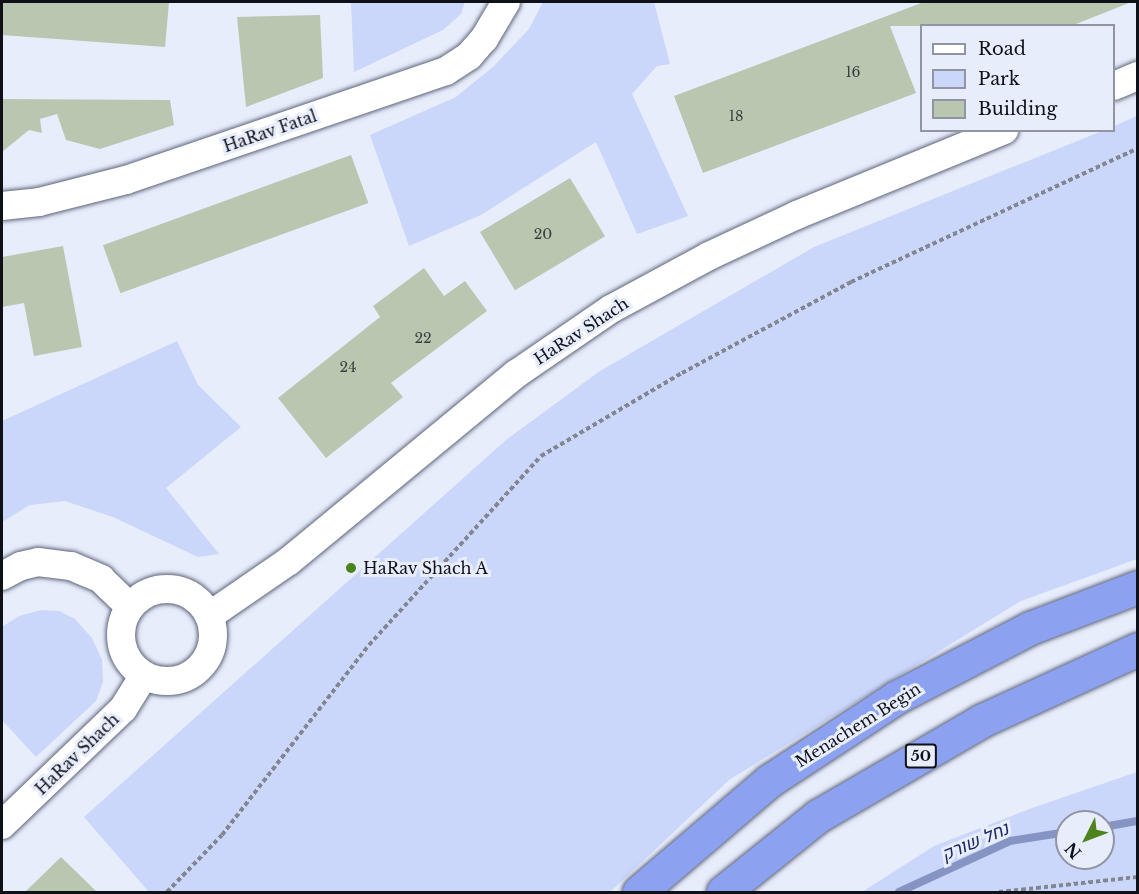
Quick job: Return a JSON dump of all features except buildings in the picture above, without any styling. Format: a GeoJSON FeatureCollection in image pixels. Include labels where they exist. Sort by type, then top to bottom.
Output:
{"type":"FeatureCollection","features":[{"type":"Feature","properties":{"kind":"highway","name":"Menachem Begin"},"geometry":{"type":"LineString","coordinates":[[639,892],[769,781],[897,697],[1030,628],[1137,587]]}},
{"type":"Feature","properties":{"kind":"highway","name":"50"},"geometry":{"type":"LineString","coordinates":[[723,892],[818,816],[981,722],[1137,649]]}},
{"type":"Feature","properties":{"kind":"street","name":"HaRav Fatal"},"geometry":{"type":"LineString","coordinates":[[2,207],[39,202],[126,180],[446,71],[469,56],[484,39],[506,2]]}},
{"type":"Feature","properties":{"kind":"street"},"geometry":{"type":"LineString","coordinates":[[1115,85],[1137,76]]}},
{"type":"Feature","properties":{"kind":"street","name":"HaRav Shach"},"geometry":{"type":"LineString","coordinates":[[210,616],[289,561],[516,374],[611,309],[710,256],[797,215],[999,132]]}},
{"type":"Feature","properties":{"kind":"street"},"geometry":{"type":"LineString","coordinates":[[2,576],[21,566],[38,562],[71,566],[101,579],[130,607]]}},
{"type":"Feature","properties":{"kind":"street"},"geometry":{"type":"LineString","coordinates":[[173,589],[188,594],[201,603],[210,616],[214,631],[213,645],[208,659],[199,670],[186,678],[158,681],[144,676],[132,666],[124,652],[120,637],[123,621],[130,607],[142,596],[156,590],[173,589]]}},
{"type":"Feature","properties":{"kind":"street","name":"HaRav Shach"},"geometry":{"type":"LineString","coordinates":[[2,825],[123,709],[144,676]]}},
{"type":"Feature","properties":{"kind":"path"},"geometry":{"type":"LineString","coordinates":[[167,892],[222,835],[369,645],[542,456],[682,373],[851,282],[1137,148]]}},
{"type":"Feature","properties":{"kind":"path"},"geometry":{"type":"LineString","coordinates":[[999,892],[1137,877]]}},
{"type":"Feature","properties":{"kind":"green space"},"geometry":{"type":"Polygon","coordinates":[[[351,2],[465,2],[461,14],[443,30],[354,72],[351,2]]]}},
{"type":"Feature","properties":{"kind":"green space"},"geometry":{"type":"Polygon","coordinates":[[[543,2],[654,2],[670,64],[657,66],[632,94],[688,216],[637,234],[596,142],[481,215],[409,246],[370,135],[456,97],[494,66],[529,29],[543,2]]]}},
{"type":"Feature","properties":{"kind":"green space"},"geometry":{"type":"Polygon","coordinates":[[[1137,116],[1137,559],[1021,601],[729,780],[610,892],[149,892],[84,817],[506,440],[600,371],[814,247],[1100,132],[1115,132],[1115,126],[1137,116]]]}},
{"type":"Feature","properties":{"kind":"green space"},"geometry":{"type":"Polygon","coordinates":[[[177,341],[198,385],[241,427],[166,488],[219,554],[198,557],[113,517],[65,501],[30,505],[2,522],[2,421],[177,341]]]}},
{"type":"Feature","properties":{"kind":"green space"},"geometry":{"type":"Polygon","coordinates":[[[41,610],[59,611],[75,619],[92,638],[102,660],[103,682],[96,701],[36,757],[2,720],[2,627],[19,616],[41,610]]]}},
{"type":"Feature","properties":{"kind":"green space"},"geometry":{"type":"Polygon","coordinates":[[[1137,772],[1137,892],[862,892],[934,846],[1032,808],[1137,772]]]}},
{"type":"Feature","properties":{"kind":"waterway","name":"נחל שורק"},"geometry":{"type":"LineString","coordinates":[[1115,825],[1138,821]]}},
{"type":"Feature","properties":{"kind":"waterway","name":"נחל שורק"},"geometry":{"type":"LineString","coordinates":[[899,892],[1010,841],[1055,834]]}},
{"type":"Feature","properties":{"kind":"place","name":"HaRav Shach A"},"geometry":{"type":"Point","coordinates":[351,568]}}]}
